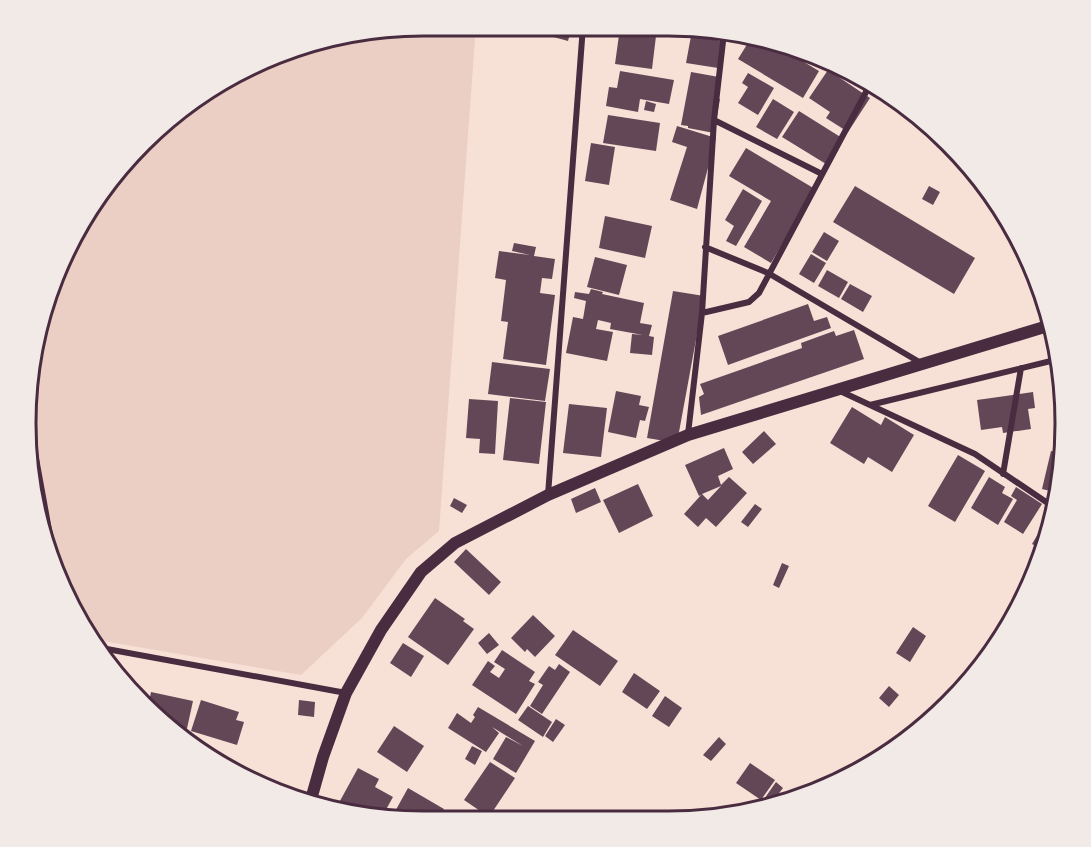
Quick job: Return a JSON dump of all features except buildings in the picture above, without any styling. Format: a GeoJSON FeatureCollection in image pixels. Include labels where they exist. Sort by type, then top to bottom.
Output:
{"type":"FeatureCollection","features":[{"type":"Feature","properties":{"kind":"main road"},"geometry":{"type":"LineString","coordinates":[[312,794],[322,757],[346,693],[381,630],[421,572],[455,543],[548,495],[688,435],[1043,327]]}},
{"type":"Feature","properties":{"kind":"street"},"geometry":{"type":"LineString","coordinates":[[548,495],[583,36]]}},
{"type":"Feature","properties":{"kind":"street"},"geometry":{"type":"LineString","coordinates":[[688,435],[702,313],[714,120],[723,40]]}},
{"type":"Feature","properties":{"kind":"street"},"geometry":{"type":"LineString","coordinates":[[702,313],[749,302],[759,293],[866,91]]}},
{"type":"Feature","properties":{"kind":"street"},"geometry":{"type":"LineString","coordinates":[[714,120],[822,174]]}},
{"type":"Feature","properties":{"kind":"street"},"geometry":{"type":"LineString","coordinates":[[705,247],[768,273],[921,363]]}},
{"type":"Feature","properties":{"kind":"street"},"geometry":{"type":"LineString","coordinates":[[869,405],[1050,361]]}},
{"type":"Feature","properties":{"kind":"street"},"geometry":{"type":"LineString","coordinates":[[1003,474],[1022,368]]}},
{"type":"Feature","properties":{"kind":"street"},"geometry":{"type":"LineString","coordinates":[[835,389],[975,454],[1047,503]]}},
{"type":"Feature","properties":{"kind":"street"},"geometry":{"type":"LineString","coordinates":[[40,480],[45,506]]}},
{"type":"Feature","properties":{"kind":"street"},"geometry":{"type":"LineString","coordinates":[[109,649],[346,693]]}},
{"type":"Feature","properties":{"kind":"shaded area"},"geometry":{"type":"Polygon","coordinates":[[[475,36],[439,531],[406,559],[362,618],[301,675],[102,641],[76,595],[57,547],[38,466],[37,449],[37,398],[43,348],[65,275],[76,252],[101,208],[132,168],[168,132],[208,101],[275,65],[323,49],[373,39],[475,36]]]}}]}
